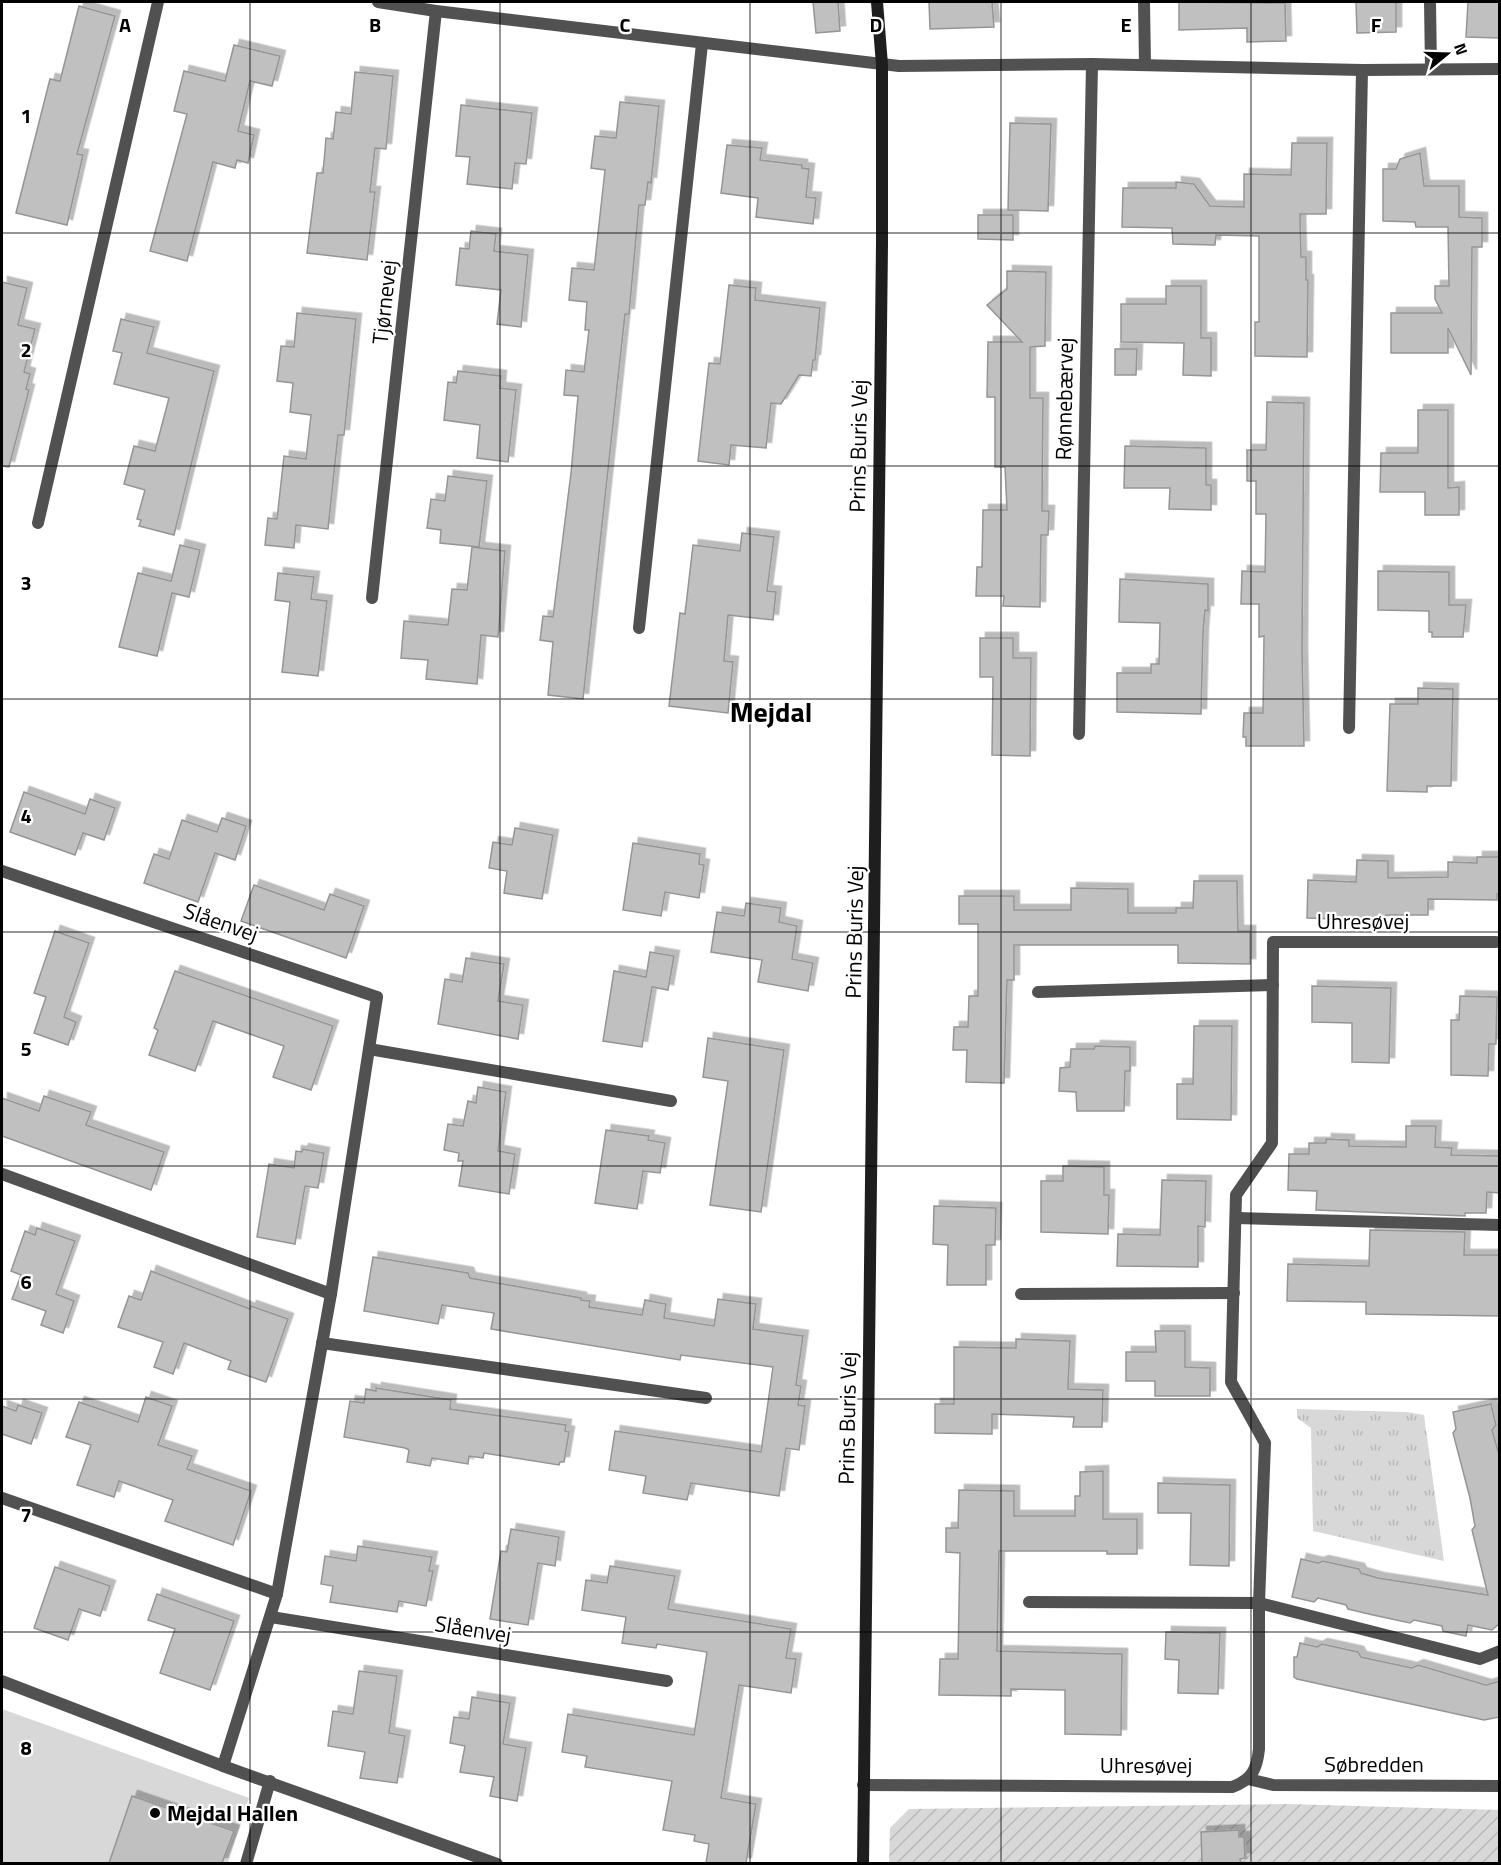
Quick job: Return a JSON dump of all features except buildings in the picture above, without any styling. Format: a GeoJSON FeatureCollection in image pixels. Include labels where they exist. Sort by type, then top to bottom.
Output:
{"type":"FeatureCollection","features":[{"type":"Feature","properties":{"kind":"street"},"geometry":{"type":"LineString","coordinates":[[38,523],[158,2]]}},
{"type":"Feature","properties":{"kind":"street"},"geometry":{"type":"LineString","coordinates":[[378,2],[882,65],[1092,64],[1362,70],[1500,69]]}},
{"type":"Feature","properties":{"kind":"street","name":"Prins Buris Vej"},"geometry":{"type":"LineString","coordinates":[[862,1863],[877,810],[877,563],[882,243],[882,65],[878,2]]}},
{"type":"Feature","properties":{"kind":"street"},"geometry":{"type":"LineString","coordinates":[[1144,2],[1145,65]]}},
{"type":"Feature","properties":{"kind":"street"},"geometry":{"type":"LineString","coordinates":[[1430,2],[1431,69]]}},
{"type":"Feature","properties":{"kind":"street","name":"Tjørnevej"},"geometry":{"type":"LineString","coordinates":[[372,598],[436,11]]}},
{"type":"Feature","properties":{"kind":"street"},"geometry":{"type":"LineString","coordinates":[[639,628],[702,44]]}},
{"type":"Feature","properties":{"kind":"street","name":"Rønnebærvej"},"geometry":{"type":"LineString","coordinates":[[1079,734],[1092,64]]}},
{"type":"Feature","properties":{"kind":"street"},"geometry":{"type":"LineString","coordinates":[[1349,728],[1362,70]]}},
{"type":"Feature","properties":{"kind":"street","name":"Slåenvej"},"geometry":{"type":"LineString","coordinates":[[2,871],[377,997],[331,1294],[277,1594],[223,1766]]}},
{"type":"Feature","properties":{"kind":"street","name":"Uhresøvej"},"geometry":{"type":"LineString","coordinates":[[863,1785],[1232,1787],[1248,1779],[1258,1765],[1259,1749],[1259,1603],[1265,1443],[1231,1382],[1236,1195],[1272,1143],[1273,942],[1496,942]]}},
{"type":"Feature","properties":{"kind":"street"},"geometry":{"type":"LineString","coordinates":[[1038,992],[1273,985]]}},
{"type":"Feature","properties":{"kind":"street"},"geometry":{"type":"LineString","coordinates":[[369,1049],[671,1101]]}},
{"type":"Feature","properties":{"kind":"street"},"geometry":{"type":"LineString","coordinates":[[2,1174],[331,1294]]}},
{"type":"Feature","properties":{"kind":"street"},"geometry":{"type":"LineString","coordinates":[[1236,1218],[1500,1225]]}},
{"type":"Feature","properties":{"kind":"street"},"geometry":{"type":"LineString","coordinates":[[1020,1294],[1234,1293]]}},
{"type":"Feature","properties":{"kind":"street"},"geometry":{"type":"LineString","coordinates":[[322,1343],[706,1398]]}},
{"type":"Feature","properties":{"kind":"street"},"geometry":{"type":"LineString","coordinates":[[2,1498],[277,1594]]}},
{"type":"Feature","properties":{"kind":"street"},"geometry":{"type":"LineString","coordinates":[[1029,1602],[1259,1603],[1480,1659],[1500,1651]]}},
{"type":"Feature","properties":{"kind":"street","name":"Slåenvej"},"geometry":{"type":"LineString","coordinates":[[271,1617],[667,1682]]}},
{"type":"Feature","properties":{"kind":"street"},"geometry":{"type":"LineString","coordinates":[[2,1681],[223,1766],[497,1863]]}},
{"type":"Feature","properties":{"kind":"street","name":"Søbredden"},"geometry":{"type":"LineString","coordinates":[[1248,1779],[1273,1785],[1500,1786]]}},
{"type":"Feature","properties":{"kind":"street"},"geometry":{"type":"LineString","coordinates":[[246,1863],[270,1781]]}},
{"type":"Feature","properties":{"kind":"green space"},"geometry":{"type":"Polygon","coordinates":[[[1297,1409],[1407,1412],[1424,1415],[1444,1561],[1313,1531],[1311,1428],[1297,1418],[1297,1409]]]}},
{"type":"Feature","properties":{"kind":"green space"},"geometry":{"type":"Polygon","coordinates":[[[2,1709],[249,1798],[228,1863],[2,1863],[2,1709]]]}},
{"type":"Feature","properties":{"kind":"green space"},"geometry":{"type":"Polygon","coordinates":[[[1287,1804],[1499,1810],[1499,1863],[889,1864],[890,1828],[909,1809],[1287,1804]]]}},
{"type":"Feature","properties":{"kind":"place","name":"Mejdal Hallen"},"geometry":{"type":"Point","coordinates":[155,1813]}},
{"type":"Feature","properties":{"kind":"district","name":"Mejdal"},"geometry":{"type":"Point","coordinates":[771,712]}}]}
